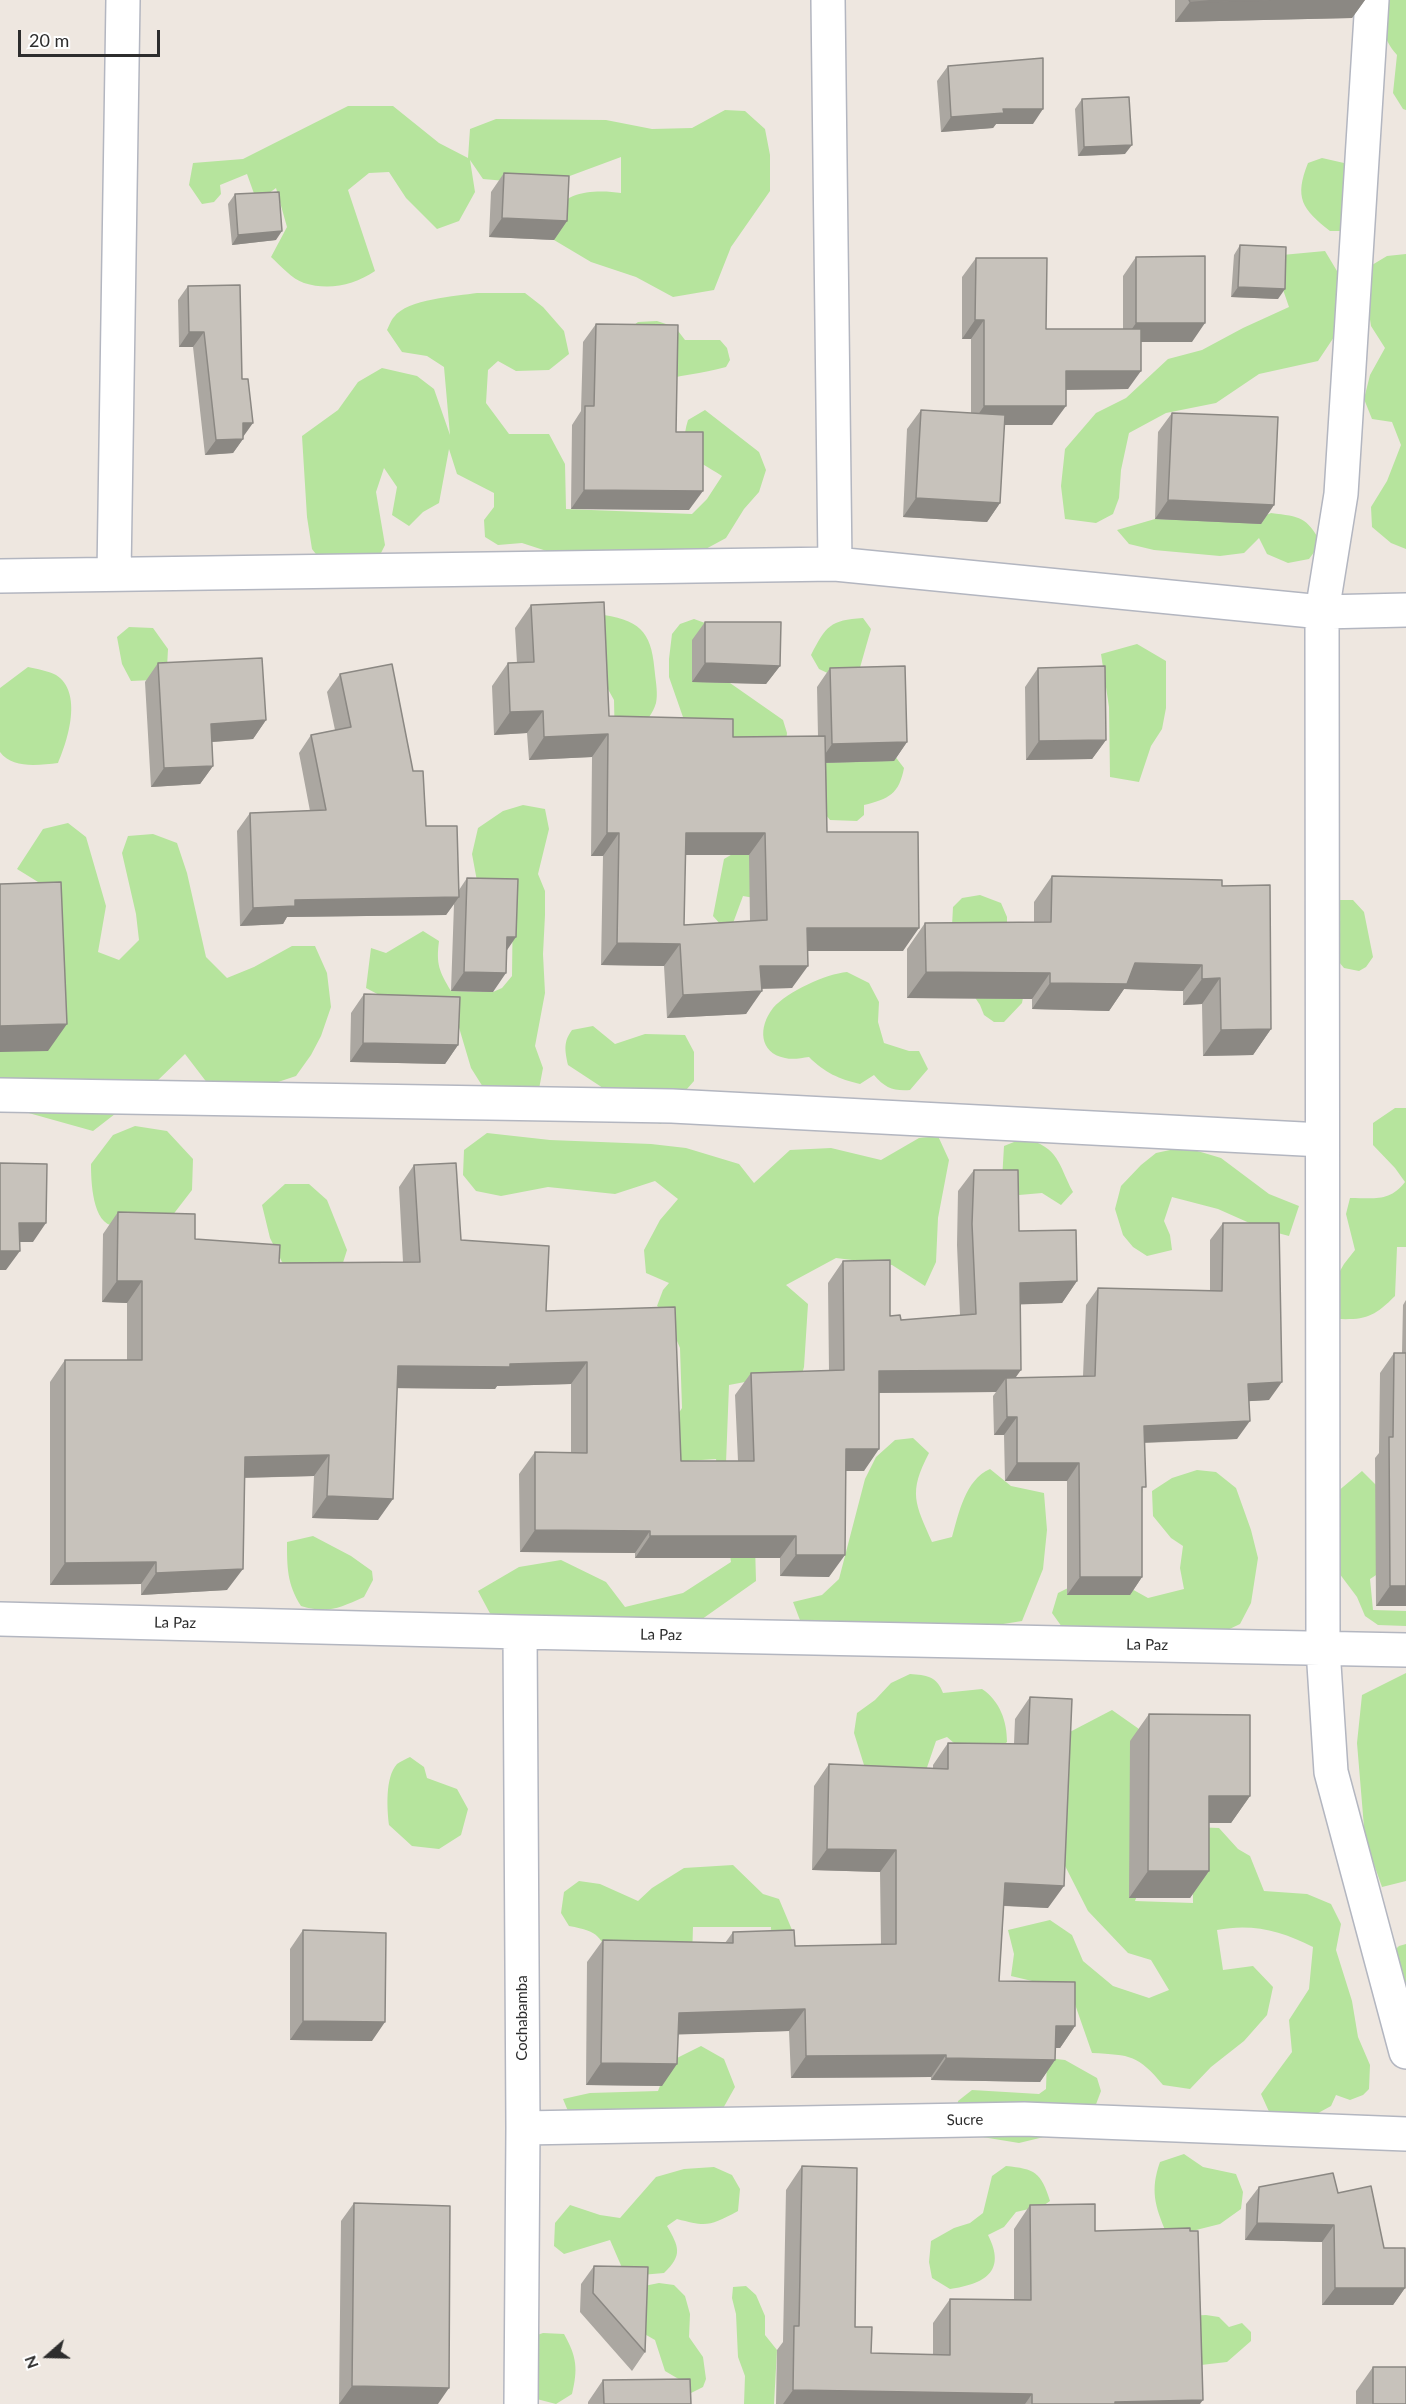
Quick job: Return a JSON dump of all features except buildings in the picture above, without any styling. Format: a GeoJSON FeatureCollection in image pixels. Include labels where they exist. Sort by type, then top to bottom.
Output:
{"type":"FeatureCollection","features":[{"type":"Feature","properties":{"kind":"street"},"geometry":{"type":"LineString","coordinates":[[114,574],[123,0]]}},
{"type":"Feature","properties":{"kind":"street"},"geometry":{"type":"LineString","coordinates":[[828,0],[835,564]]}},
{"type":"Feature","properties":{"kind":"street"},"geometry":{"type":"LineString","coordinates":[[1372,0],[1341,494],[1322,612],[1323,1649],[1331,1772],[1406,2052]]}},
{"type":"Feature","properties":{"kind":"street"},"geometry":{"type":"LineString","coordinates":[[0,576],[835,564],[1322,612],[1406,610]]}},
{"type":"Feature","properties":{"kind":"street"},"geometry":{"type":"LineString","coordinates":[[0,1095],[672,1106],[1322,1140]]}},
{"type":"Feature","properties":{"kind":"street","name":"La Paz"},"geometry":{"type":"LineString","coordinates":[[0,1619],[1406,1650]]}},
{"type":"Feature","properties":{"kind":"street","name":"Cochabamba"},"geometry":{"type":"LineString","coordinates":[[520,1632],[522,2404]]}},
{"type":"Feature","properties":{"kind":"street","name":"Sucre"},"geometry":{"type":"LineString","coordinates":[[523,2128],[1024,2119],[1406,2134]]}},
{"type":"Feature","properties":{"kind":"green space"},"geometry":{"type":"Polygon","coordinates":[[[1381,0],[1406,0],[1406,110],[1393,93],[1397,55],[1383,29],[1381,0]]]}},
{"type":"Feature","properties":{"kind":"green space"},"geometry":{"type":"Polygon","coordinates":[[[348,106],[393,106],[439,143],[468,158],[470,129],[496,119],[606,120],[652,129],[692,128],[725,110],[745,111],[765,129],[770,155],[770,191],[731,247],[714,290],[673,297],[636,277],[591,262],[554,240],[555,216],[565,201],[583,193],[621,193],[621,157],[567,177],[529,183],[483,179],[470,160],[475,192],[459,221],[437,229],[406,198],[389,172],[369,173],[348,190],[375,271],[359,280],[341,285],[323,286],[304,283],[271,257],[287,227],[276,188],[257,202],[247,174],[220,185],[221,194],[214,202],[202,204],[189,185],[193,163],[243,159],[348,106]]]}},
{"type":"Feature","properties":{"kind":"green space"},"geometry":{"type":"Polygon","coordinates":[[[1322,158],[1344,163],[1352,179],[1347,231],[1330,231],[1313,216],[1303,202],[1302,185],[1308,163],[1322,158]]]}},
{"type":"Feature","properties":{"kind":"green space"},"geometry":{"type":"Polygon","coordinates":[[[1325,251],[1343,281],[1340,328],[1318,361],[1259,374],[1216,403],[1166,413],[1129,433],[1121,470],[1119,498],[1113,514],[1096,523],[1065,519],[1061,486],[1065,449],[1096,413],[1126,398],[1168,359],[1202,350],[1289,307],[1280,281],[1282,255],[1325,251]]]}},
{"type":"Feature","properties":{"kind":"green space"},"geometry":{"type":"Polygon","coordinates":[[[1406,254],[1406,549],[1391,543],[1372,527],[1371,507],[1387,481],[1401,445],[1392,422],[1372,419],[1364,399],[1370,375],[1385,348],[1371,326],[1366,293],[1367,268],[1387,256],[1406,254]]]}},
{"type":"Feature","properties":{"kind":"green space"},"geometry":{"type":"Polygon","coordinates":[[[477,293],[525,293],[543,307],[564,331],[569,354],[549,370],[516,371],[498,361],[488,370],[486,403],[509,434],[549,434],[565,464],[566,509],[692,514],[707,499],[722,476],[696,460],[687,449],[685,432],[688,420],[705,410],[759,452],[766,470],[759,492],[744,509],[726,538],[691,557],[562,556],[522,543],[498,545],[485,537],[484,520],[494,507],[494,493],[457,474],[449,449],[439,503],[423,512],[409,526],[392,515],[397,487],[384,468],[376,492],[385,545],[378,559],[333,576],[312,549],[307,517],[302,436],[338,410],[358,382],[382,368],[417,376],[434,389],[450,435],[444,367],[427,356],[402,352],[387,330],[394,317],[410,306],[433,299],[477,293]]]}},
{"type":"Feature","properties":{"kind":"green space"},"geometry":{"type":"Polygon","coordinates":[[[657,321],[675,327],[685,340],[720,340],[727,348],[730,360],[726,367],[655,382],[618,337],[638,322],[657,321]]]}},
{"type":"Feature","properties":{"kind":"green space"},"geometry":{"type":"Polygon","coordinates":[[[1271,513],[1302,519],[1311,527],[1321,543],[1309,559],[1288,563],[1267,554],[1259,538],[1244,553],[1220,556],[1154,550],[1129,544],[1117,530],[1155,519],[1251,522],[1271,513]]]}},
{"type":"Feature","properties":{"kind":"green space"},"geometry":{"type":"Polygon","coordinates":[[[604,615],[628,621],[643,632],[648,640],[654,661],[657,688],[656,703],[645,723],[615,747],[614,700],[599,673],[604,615]]]}},
{"type":"Feature","properties":{"kind":"green space"},"geometry":{"type":"Polygon","coordinates":[[[863,618],[871,629],[859,671],[836,677],[819,669],[811,655],[825,631],[836,623],[863,618]]]}},
{"type":"Feature","properties":{"kind":"green space"},"geometry":{"type":"Polygon","coordinates":[[[694,619],[705,623],[730,683],[783,720],[787,733],[785,751],[767,751],[684,720],[669,677],[669,659],[672,634],[680,624],[694,619]]]}},
{"type":"Feature","properties":{"kind":"green space"},"geometry":{"type":"Polygon","coordinates":[[[129,627],[153,628],[168,649],[167,668],[152,680],[131,681],[122,664],[117,637],[129,627]]]}},
{"type":"Feature","properties":{"kind":"green space"},"geometry":{"type":"Polygon","coordinates":[[[1137,644],[1166,661],[1166,708],[1162,729],[1151,746],[1139,782],[1110,777],[1109,707],[1101,654],[1137,644]]]}},
{"type":"Feature","properties":{"kind":"green space"},"geometry":{"type":"Polygon","coordinates":[[[28,667],[56,675],[64,683],[69,693],[71,717],[69,730],[58,763],[26,765],[11,761],[0,752],[0,688],[28,667]]]}},
{"type":"Feature","properties":{"kind":"green space"},"geometry":{"type":"Polygon","coordinates":[[[894,755],[904,768],[896,790],[886,798],[864,805],[864,815],[857,821],[830,820],[818,805],[813,767],[847,757],[894,755]]]}},
{"type":"Feature","properties":{"kind":"green space"},"geometry":{"type":"Polygon","coordinates":[[[523,805],[545,809],[549,829],[538,874],[545,891],[543,954],[545,993],[535,1046],[543,1068],[539,1089],[493,1103],[471,1068],[455,1014],[385,998],[366,988],[371,948],[386,953],[423,931],[439,941],[439,967],[451,991],[493,992],[502,988],[512,976],[513,894],[477,881],[472,854],[478,828],[503,811],[523,805]]]}},
{"type":"Feature","properties":{"kind":"green space"},"geometry":{"type":"Polygon","coordinates":[[[68,823],[86,837],[106,906],[98,952],[119,960],[139,940],[136,914],[122,853],[128,836],[153,834],[177,843],[187,873],[206,957],[227,978],[254,967],[292,946],[315,946],[327,973],[331,1007],[321,1036],[296,1076],[263,1087],[208,1084],[185,1054],[155,1083],[93,1131],[0,1105],[0,999],[51,890],[17,869],[43,829],[68,823]]]}},
{"type":"Feature","properties":{"kind":"green space"},"geometry":{"type":"Polygon","coordinates":[[[741,849],[792,859],[788,904],[743,896],[729,934],[713,916],[724,859],[741,849]]]}},
{"type":"Feature","properties":{"kind":"green space"},"geometry":{"type":"Polygon","coordinates":[[[980,895],[1001,903],[1007,917],[1007,928],[1027,976],[1022,1003],[1004,1022],[994,1022],[984,1015],[970,990],[952,926],[953,907],[962,898],[980,895]]]}},
{"type":"Feature","properties":{"kind":"green space"},"geometry":{"type":"Polygon","coordinates":[[[1340,900],[1353,900],[1364,912],[1373,957],[1366,967],[1359,971],[1344,968],[1333,955],[1330,910],[1340,900]]]}},
{"type":"Feature","properties":{"kind":"green space"},"geometry":{"type":"Polygon","coordinates":[[[847,972],[869,983],[879,1002],[878,1022],[884,1043],[909,1051],[919,1051],[928,1069],[910,1090],[890,1088],[874,1075],[860,1084],[845,1080],[833,1075],[809,1057],[785,1058],[770,1051],[766,1045],[763,1031],[773,1008],[788,995],[808,984],[847,972]]]}},
{"type":"Feature","properties":{"kind":"green space"},"geometry":{"type":"Polygon","coordinates":[[[593,1026],[615,1044],[645,1034],[685,1035],[694,1052],[694,1081],[672,1106],[661,1124],[639,1117],[600,1086],[568,1065],[566,1047],[569,1034],[572,1030],[593,1026]]]}},
{"type":"Feature","properties":{"kind":"green space"},"geometry":{"type":"Polygon","coordinates":[[[1395,1108],[1406,1108],[1406,1247],[1397,1247],[1395,1296],[1369,1316],[1337,1319],[1329,1290],[1355,1250],[1346,1214],[1350,1198],[1381,1198],[1393,1193],[1405,1182],[1373,1145],[1373,1123],[1395,1108]]]}},
{"type":"Feature","properties":{"kind":"green space"},"geometry":{"type":"Polygon","coordinates":[[[135,1126],[167,1131],[193,1159],[192,1190],[172,1216],[115,1226],[107,1224],[97,1210],[94,1201],[91,1164],[113,1135],[135,1126]]]}},
{"type":"Feature","properties":{"kind":"green space"},"geometry":{"type":"Polygon","coordinates":[[[487,1133],[550,1140],[651,1144],[686,1148],[739,1164],[754,1183],[790,1150],[831,1148],[881,1160],[919,1138],[938,1136],[949,1160],[938,1218],[936,1262],[925,1286],[892,1265],[836,1258],[786,1285],[808,1304],[804,1367],[799,1384],[766,1378],[729,1385],[726,1463],[755,1545],[756,1581],[688,1629],[493,1619],[478,1591],[519,1567],[561,1560],[606,1582],[625,1607],[683,1593],[731,1562],[716,1459],[673,1462],[663,1437],[682,1408],[680,1348],[672,1329],[674,1318],[657,1306],[663,1290],[669,1283],[646,1273],[644,1250],[660,1220],[678,1199],[655,1181],[615,1194],[548,1187],[501,1196],[476,1191],[463,1175],[464,1150],[487,1133]]]}},
{"type":"Feature","properties":{"kind":"green space"},"geometry":{"type":"Polygon","coordinates":[[[1024,1138],[1045,1147],[1060,1165],[1073,1192],[1061,1205],[1042,1193],[1019,1195],[1002,1180],[1004,1146],[1024,1138]]]}},
{"type":"Feature","properties":{"kind":"green space"},"geometry":{"type":"Polygon","coordinates":[[[1184,1147],[1221,1158],[1269,1194],[1299,1206],[1289,1236],[1263,1229],[1218,1209],[1172,1197],[1164,1221],[1170,1235],[1172,1250],[1147,1256],[1133,1247],[1123,1235],[1115,1209],[1121,1186],[1156,1153],[1184,1147]]]}},
{"type":"Feature","properties":{"kind":"green space"},"geometry":{"type":"Polygon","coordinates":[[[285,1184],[309,1184],[327,1200],[347,1250],[341,1269],[290,1278],[270,1238],[262,1205],[285,1184]]]}},
{"type":"Feature","properties":{"kind":"green space"},"geometry":{"type":"Polygon","coordinates":[[[913,1438],[929,1453],[918,1478],[916,1498],[932,1542],[952,1537],[969,1489],[981,1474],[990,1469],[1011,1486],[1044,1493],[1047,1530],[1043,1569],[1022,1621],[935,1635],[803,1628],[793,1602],[822,1595],[839,1579],[865,1479],[876,1457],[895,1440],[913,1438]]]}},
{"type":"Feature","properties":{"kind":"green space"},"geometry":{"type":"Polygon","coordinates":[[[1197,1470],[1216,1472],[1236,1488],[1251,1530],[1258,1558],[1251,1603],[1240,1624],[1215,1636],[1067,1634],[1052,1613],[1058,1593],[1084,1580],[1121,1583],[1148,1598],[1184,1589],[1180,1568],[1183,1546],[1171,1538],[1153,1516],[1152,1491],[1172,1478],[1197,1470]]]}},
{"type":"Feature","properties":{"kind":"green space"},"geometry":{"type":"Polygon","coordinates":[[[1362,1471],[1383,1492],[1393,1564],[1370,1579],[1373,1610],[1406,1611],[1406,1626],[1378,1625],[1365,1616],[1357,1597],[1333,1565],[1337,1492],[1362,1471]]]}},
{"type":"Feature","properties":{"kind":"green space"},"geometry":{"type":"Polygon","coordinates":[[[313,1536],[351,1556],[372,1571],[373,1580],[364,1597],[326,1610],[301,1606],[289,1575],[287,1542],[313,1536]]]}},
{"type":"Feature","properties":{"kind":"green space"},"geometry":{"type":"Polygon","coordinates":[[[1406,1673],[1406,1881],[1382,1887],[1365,1839],[1357,1743],[1362,1695],[1406,1673]]]}},
{"type":"Feature","properties":{"kind":"green space"},"geometry":{"type":"Polygon","coordinates":[[[910,1674],[934,1680],[943,1693],[982,1689],[994,1699],[1001,1712],[1006,1727],[1007,1742],[996,1751],[962,1750],[947,1737],[936,1741],[920,1788],[869,1781],[854,1733],[857,1713],[875,1700],[891,1683],[910,1674]]]}},
{"type":"Feature","properties":{"kind":"green space"},"geometry":{"type":"Polygon","coordinates":[[[1112,1710],[1139,1729],[1144,1877],[1135,1901],[1193,1903],[1192,1827],[1219,1828],[1238,1849],[1250,1856],[1264,1891],[1307,1894],[1331,1904],[1341,1924],[1336,1950],[1352,2001],[1358,2037],[1370,2065],[1369,2089],[1363,2095],[1350,2100],[1336,2095],[1331,2106],[1300,2123],[1271,2116],[1261,2094],[1292,2052],[1289,2020],[1309,1989],[1313,1947],[1290,1937],[1255,1928],[1217,1930],[1223,1970],[1253,1966],[1273,1987],[1267,2015],[1244,2041],[1211,2067],[1190,2089],[1163,2085],[1147,2068],[1133,2058],[1092,2053],[1070,1990],[1011,1976],[1014,1954],[1008,1930],[1050,1920],[1072,1935],[1083,1961],[1113,1986],[1149,1998],[1169,1990],[1151,1960],[1128,1953],[1088,1911],[1061,1858],[1066,1734],[1112,1710]]]}},
{"type":"Feature","properties":{"kind":"green space"},"geometry":{"type":"Polygon","coordinates":[[[410,1757],[424,1767],[427,1778],[457,1789],[468,1809],[461,1835],[439,1849],[412,1846],[389,1825],[387,1802],[390,1777],[397,1764],[410,1757]]]}},
{"type":"Feature","properties":{"kind":"green space"},"geometry":{"type":"Polygon","coordinates":[[[733,1865],[763,1894],[779,1899],[795,1937],[780,1955],[769,1963],[771,1927],[693,1927],[692,1957],[613,1963],[598,1937],[593,1933],[569,1926],[561,1913],[564,1892],[579,1881],[600,1884],[638,1901],[652,1888],[684,1868],[733,1865]]]}},
{"type":"Feature","properties":{"kind":"green space"},"geometry":{"type":"Polygon","coordinates":[[[1406,1944],[1406,2051],[1382,1962],[1399,1946],[1406,1944]]]}},
{"type":"Feature","properties":{"kind":"green space"},"geometry":{"type":"Polygon","coordinates":[[[701,2046],[724,2059],[735,2087],[721,2112],[573,2123],[563,2099],[590,2093],[658,2091],[669,2062],[701,2046]]]}},
{"type":"Feature","properties":{"kind":"green space"},"geometry":{"type":"Polygon","coordinates":[[[1047,2058],[1065,2060],[1097,2078],[1101,2091],[1095,2107],[1052,2135],[1019,2143],[976,2136],[957,2121],[958,2101],[972,2090],[1039,2094],[1046,2089],[1047,2058]]]}},
{"type":"Feature","properties":{"kind":"green space"},"geometry":{"type":"Polygon","coordinates":[[[1184,2154],[1203,2167],[1236,2174],[1243,2192],[1241,2209],[1220,2224],[1188,2232],[1166,2232],[1155,2198],[1157,2172],[1160,2162],[1184,2154]]]}},
{"type":"Feature","properties":{"kind":"green space"},"geometry":{"type":"Polygon","coordinates":[[[1006,2166],[1036,2174],[1050,2201],[1040,2208],[1016,2212],[1004,2227],[988,2235],[995,2258],[989,2274],[973,2284],[950,2289],[932,2278],[929,2262],[931,2241],[954,2228],[970,2223],[983,2213],[992,2176],[1006,2166]]]}},
{"type":"Feature","properties":{"kind":"green space"},"geometry":{"type":"Polygon","coordinates":[[[714,2167],[732,2175],[740,2189],[738,2211],[708,2224],[677,2219],[667,2226],[677,2251],[674,2261],[664,2273],[641,2275],[623,2270],[610,2240],[564,2254],[554,2246],[555,2223],[570,2205],[600,2215],[620,2218],[656,2177],[684,2169],[714,2167]]]}},
{"type":"Feature","properties":{"kind":"green space"},"geometry":{"type":"Polygon","coordinates":[[[659,2283],[674,2285],[685,2296],[690,2314],[689,2337],[703,2357],[706,2379],[703,2387],[691,2393],[682,2381],[665,2371],[655,2340],[634,2328],[644,2286],[659,2283]]]}},
{"type":"Feature","properties":{"kind":"green space"},"geometry":{"type":"Polygon","coordinates":[[[746,2286],[756,2295],[765,2316],[765,2335],[777,2350],[774,2404],[744,2404],[745,2376],[738,2357],[736,2314],[732,2298],[733,2287],[746,2286]]]}},
{"type":"Feature","properties":{"kind":"green space"},"geometry":{"type":"Polygon","coordinates":[[[1184,2316],[1219,2317],[1229,2327],[1242,2323],[1251,2332],[1251,2341],[1227,2362],[1201,2365],[1184,2316]]]}},
{"type":"Feature","properties":{"kind":"green space"},"geometry":{"type":"Polygon","coordinates":[[[543,2333],[564,2334],[572,2350],[575,2363],[572,2394],[556,2404],[529,2397],[519,2341],[543,2333]]]}}]}
